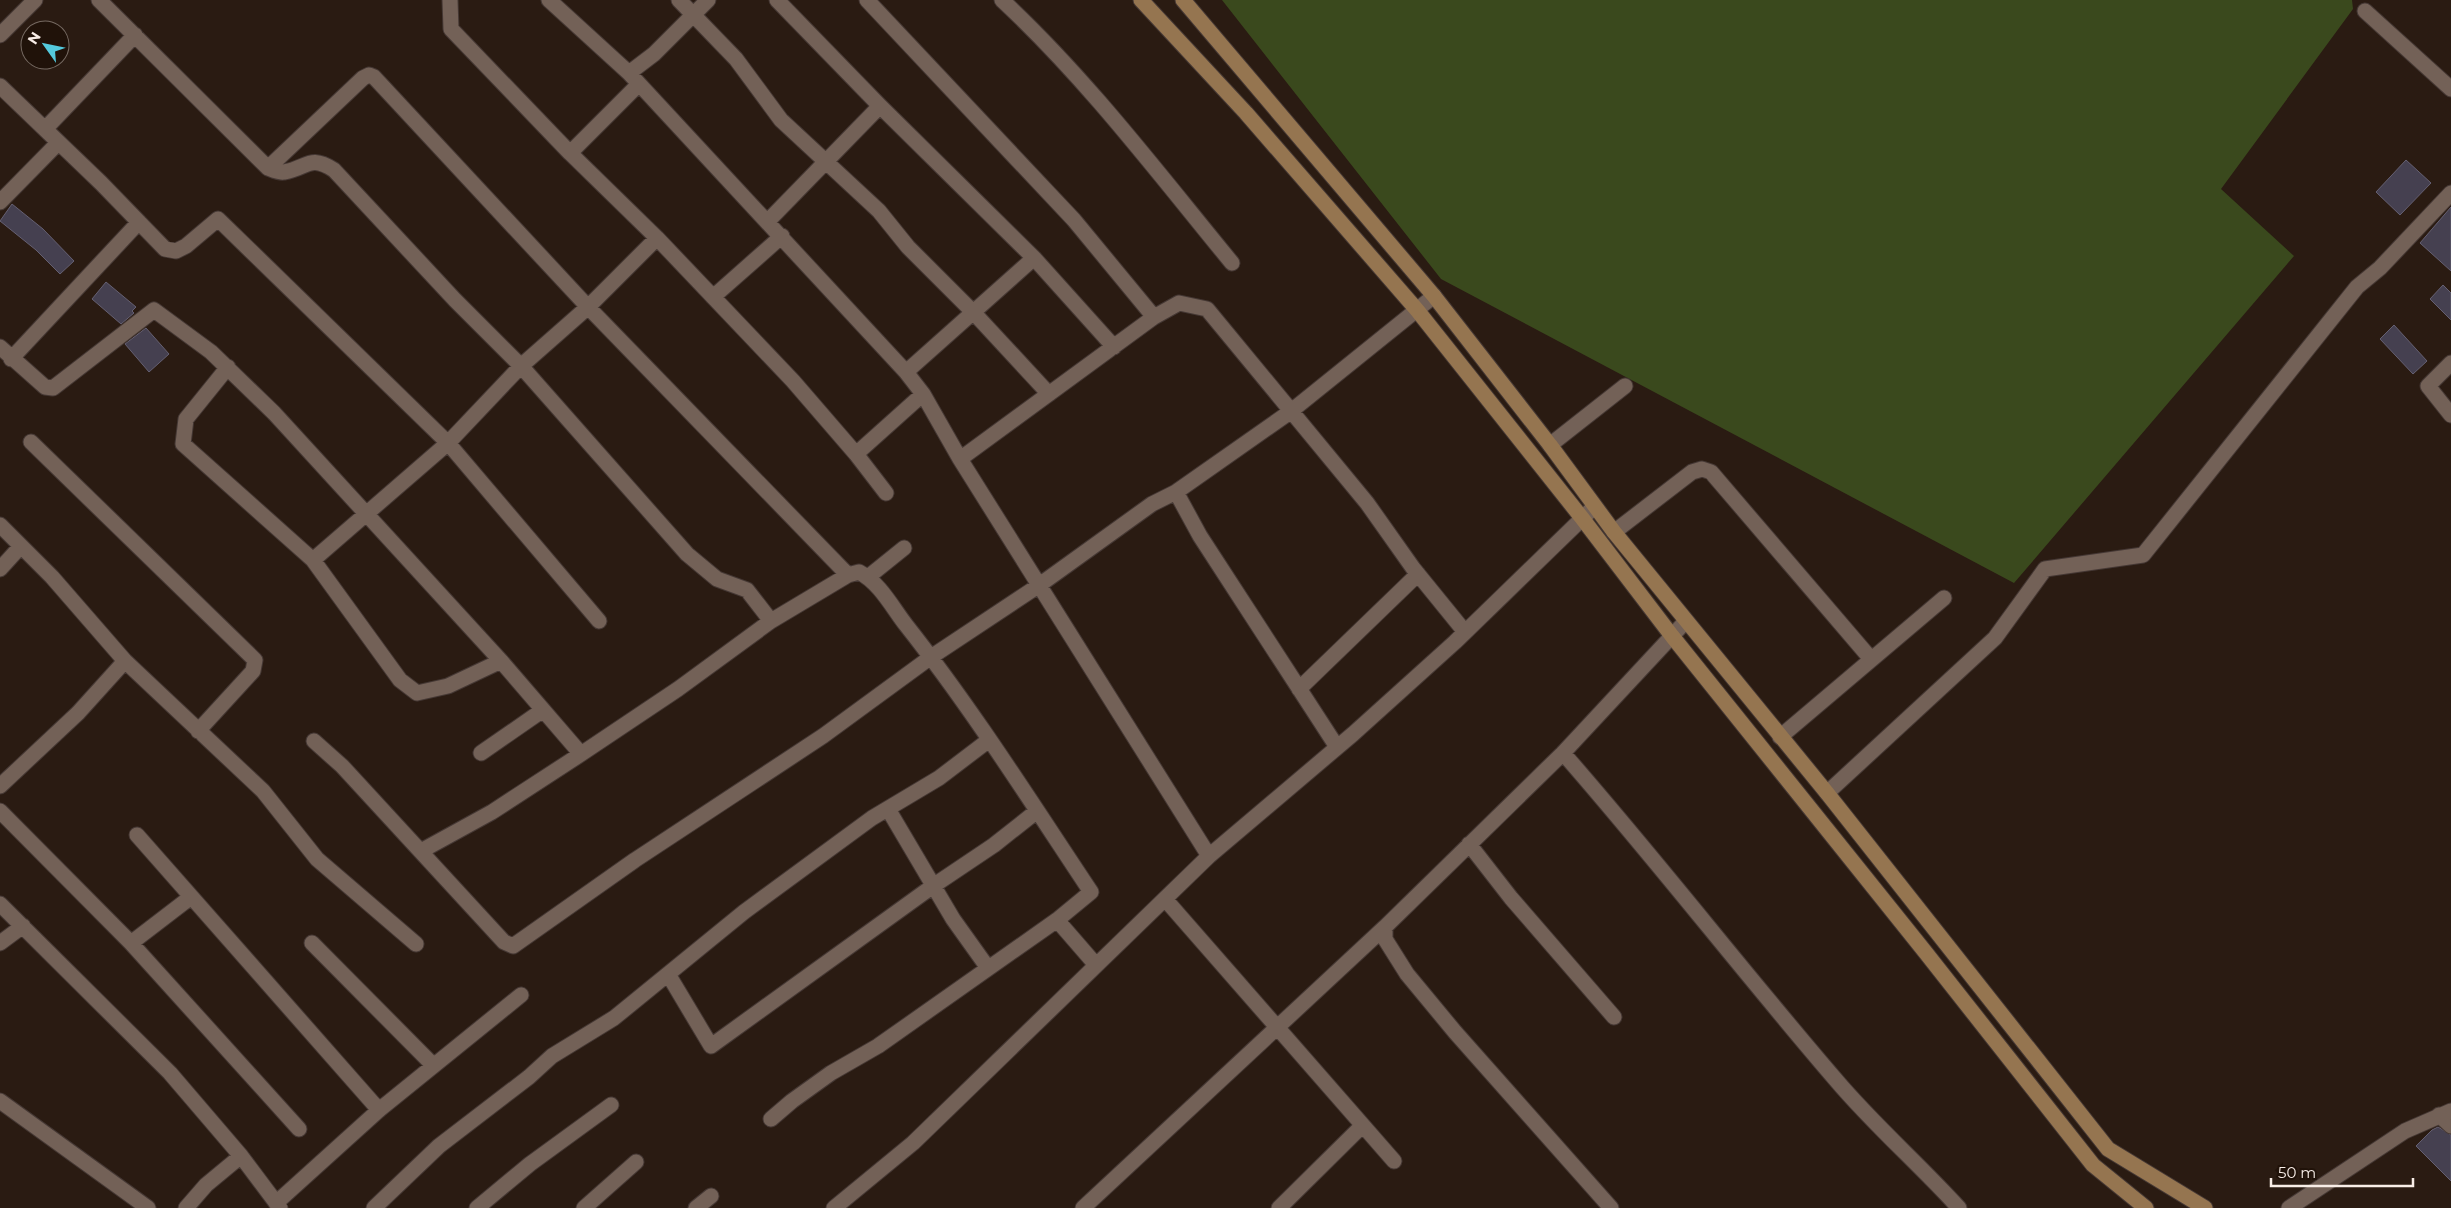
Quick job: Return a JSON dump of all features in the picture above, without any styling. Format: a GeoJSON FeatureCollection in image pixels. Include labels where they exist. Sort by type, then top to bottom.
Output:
{"type":"FeatureCollection","features":[{"type":"Feature","properties":{"kind":"street"},"geometry":{"type":"LineString","coordinates":[[0,35],[35,0]]}},
{"type":"Feature","properties":{"kind":"street"},"geometry":{"type":"LineString","coordinates":[[450,0],[451,29],[570,153],[657,238],[793,381],[856,454],[886,493]]}},
{"type":"Feature","properties":{"kind":"street"},"geometry":{"type":"LineString","coordinates":[[549,0],[640,84],[782,236],[906,372],[923,394],[960,459],[1038,586],[1209,856]]}},
{"type":"Feature","properties":{"kind":"street"},"geometry":{"type":"LineString","coordinates":[[679,0],[736,59],[781,120],[879,211],[908,247],[974,313],[1048,394]]}},
{"type":"Feature","properties":{"kind":"street"},"geometry":{"type":"LineString","coordinates":[[629,73],[654,54],[708,0]]}},
{"type":"Feature","properties":{"kind":"street"},"geometry":{"type":"LineString","coordinates":[[777,0],[880,106],[1034,258],[1114,347]]}},
{"type":"Feature","properties":{"kind":"street"},"geometry":{"type":"LineString","coordinates":[[867,0],[1074,220],[1154,317]]}},
{"type":"Feature","properties":{"kind":"street"},"geometry":{"type":"LineString","coordinates":[[1002,0],[1042,37],[1089,89],[1232,263]]}},
{"type":"Feature","properties":{"kind":"street"},"geometry":{"type":"LineString","coordinates":[[1141,0],[1246,113],[1417,310],[1582,518],[1672,636],[2093,1165],[2146,1208]]}},
{"type":"Feature","properties":{"kind":"street"},"geometry":{"type":"LineString","coordinates":[[1183,0],[1434,296],[1550,445],[1594,507],[1685,622],[1827,793],[2108,1149],[2205,1208]]}},
{"type":"Feature","properties":{"kind":"street"},"geometry":{"type":"LineString","coordinates":[[103,1],[216,120],[268,168],[282,173],[309,162],[321,162],[334,170],[455,300],[521,366],[687,554],[717,579],[747,590],[771,621]]}},
{"type":"Feature","properties":{"kind":"street"},"geometry":{"type":"LineString","coordinates":[[2365,11],[2451,90]]}},
{"type":"Feature","properties":{"kind":"street"},"geometry":{"type":"LineString","coordinates":[[45,129],[135,35]]}},
{"type":"Feature","properties":{"kind":"street"},"geometry":{"type":"LineString","coordinates":[[268,168],[363,78],[369,75],[374,77],[588,307],[848,574]]}},
{"type":"Feature","properties":{"kind":"street"},"geometry":{"type":"LineString","coordinates":[[570,153],[640,84]]}},
{"type":"Feature","properties":{"kind":"street"},"geometry":{"type":"LineString","coordinates":[[0,86],[165,249],[176,251],[186,246],[218,219],[448,443],[599,621]]}},
{"type":"Feature","properties":{"kind":"street"},"geometry":{"type":"LineString","coordinates":[[768,221],[880,106]]}},
{"type":"Feature","properties":{"kind":"street"},"geometry":{"type":"LineString","coordinates":[[0,202],[58,143]]}},
{"type":"Feature","properties":{"kind":"street"},"geometry":{"type":"LineString","coordinates":[[1827,793],[1995,638],[2045,569],[2143,555],[2357,287],[2380,268],[2451,193]]}},
{"type":"Feature","properties":{"kind":"street"},"geometry":{"type":"LineString","coordinates":[[11,359],[139,222]]}},
{"type":"Feature","properties":{"kind":"street"},"geometry":{"type":"LineString","coordinates":[[714,297],[782,236]]}},
{"type":"Feature","properties":{"kind":"street"},"geometry":{"type":"LineString","coordinates":[[313,560],[448,443],[521,366],[588,307],[657,238]]}},
{"type":"Feature","properties":{"kind":"street"},"geometry":{"type":"LineString","coordinates":[[906,372],[1034,258]]}},
{"type":"Feature","properties":{"kind":"street"},"geometry":{"type":"LineString","coordinates":[[314,741],[342,766],[504,942],[513,946],[636,860],[824,736],[931,657],[1038,586],[1152,504],[1176,492],[1290,412],[1434,296]]}},
{"type":"Feature","properties":{"kind":"street"},"geometry":{"type":"LineString","coordinates":[[960,459],[1154,317],[1179,303],[1208,309],[1290,412],[1367,503],[1418,574],[1465,632]]}},
{"type":"Feature","properties":{"kind":"street"},"geometry":{"type":"LineString","coordinates":[[0,346],[11,359],[45,386],[52,388],[154,310],[212,352],[274,413],[501,661],[581,754]]}},
{"type":"Feature","properties":{"kind":"street"},"geometry":{"type":"LineString","coordinates":[[2451,363],[2428,386],[2451,415]]}},
{"type":"Feature","properties":{"kind":"street"},"geometry":{"type":"LineString","coordinates":[[228,368],[186,419],[184,444],[313,560],[400,680],[416,693],[448,686],[501,661]]}},
{"type":"Feature","properties":{"kind":"street"},"geometry":{"type":"LineString","coordinates":[[1550,445],[1626,386]]}},
{"type":"Feature","properties":{"kind":"street"},"geometry":{"type":"LineString","coordinates":[[856,454],[923,394]]}},
{"type":"Feature","properties":{"kind":"street"},"geometry":{"type":"LineString","coordinates":[[31,442],[255,660],[253,671],[198,731]]}},
{"type":"Feature","properties":{"kind":"street"},"geometry":{"type":"LineString","coordinates":[[1614,532],[1692,472],[1702,469],[1711,472],[1871,659]]}},
{"type":"Feature","properties":{"kind":"street"},"geometry":{"type":"LineString","coordinates":[[1176,492],[1200,536],[1337,747]]}},
{"type":"Feature","properties":{"kind":"street"},"geometry":{"type":"LineString","coordinates":[[834,1208],[913,1143],[1209,856],[1261,814],[1465,632],[1594,507]]}},
{"type":"Feature","properties":{"kind":"street"},"geometry":{"type":"LineString","coordinates":[[0,525],[52,577],[125,661],[263,792],[317,859],[416,944]]}},
{"type":"Feature","properties":{"kind":"street"},"geometry":{"type":"LineString","coordinates":[[0,569],[21,546]]}},
{"type":"Feature","properties":{"kind":"street"},"geometry":{"type":"LineString","coordinates":[[868,577],[904,548]]}},
{"type":"Feature","properties":{"kind":"street"},"geometry":{"type":"LineString","coordinates":[[421,851],[492,812],[581,754],[678,689],[771,621],[848,574],[859,572],[868,577],[879,587],[931,657],[1091,892],[1057,920],[878,1046],[831,1073],[792,1101],[771,1120]]}},
{"type":"Feature","properties":{"kind":"street"},"geometry":{"type":"LineString","coordinates":[[1298,689],[1418,574]]}},
{"type":"Feature","properties":{"kind":"street"},"geometry":{"type":"LineString","coordinates":[[1780,737],[1944,598]]}},
{"type":"Feature","properties":{"kind":"street"},"geometry":{"type":"LineString","coordinates":[[1083,1208],[1385,927],[1563,752],[1685,622]]}},
{"type":"Feature","properties":{"kind":"street"},"geometry":{"type":"LineString","coordinates":[[0,786],[78,713],[125,661]]}},
{"type":"Feature","properties":{"kind":"street"},"geometry":{"type":"LineString","coordinates":[[481,754],[543,710]]}},
{"type":"Feature","properties":{"kind":"street"},"geometry":{"type":"LineString","coordinates":[[374,1208],[439,1146],[529,1077],[552,1056],[614,1018],[744,912],[888,809],[939,778],[989,740]]}},
{"type":"Feature","properties":{"kind":"street"},"geometry":{"type":"LineString","coordinates":[[1563,752],[1838,1082],[1959,1208]]}},
{"type":"Feature","properties":{"kind":"street"},"geometry":{"type":"LineString","coordinates":[[888,809],[933,886],[988,968]]}},
{"type":"Feature","properties":{"kind":"street"},"geometry":{"type":"LineString","coordinates":[[0,811],[131,943],[298,1129]]}},
{"type":"Feature","properties":{"kind":"street"},"geometry":{"type":"LineString","coordinates":[[668,974],[711,1046],[933,886],[994,846],[1037,811]]}},
{"type":"Feature","properties":{"kind":"street"},"geometry":{"type":"LineString","coordinates":[[137,835],[379,1110]]}},
{"type":"Feature","properties":{"kind":"street"},"geometry":{"type":"LineString","coordinates":[[1469,844],[1512,898],[1614,1017]]}},
{"type":"Feature","properties":{"kind":"street"},"geometry":{"type":"LineString","coordinates":[[131,943],[191,897]]}},
{"type":"Feature","properties":{"kind":"street"},"geometry":{"type":"LineString","coordinates":[[1165,899],[1394,1161]]}},
{"type":"Feature","properties":{"kind":"street"},"geometry":{"type":"LineString","coordinates":[[0,904],[170,1073],[241,1156],[278,1206],[379,1110],[433,1064],[521,995]]}},
{"type":"Feature","properties":{"kind":"street"},"geometry":{"type":"LineString","coordinates":[[1057,920],[1096,965]]}},
{"type":"Feature","properties":{"kind":"street"},"geometry":{"type":"LineString","coordinates":[[0,943],[23,926]]}},
{"type":"Feature","properties":{"kind":"street"},"geometry":{"type":"LineString","coordinates":[[1385,927],[1385,939],[1407,974],[1455,1032],[1611,1208]]}},
{"type":"Feature","properties":{"kind":"street"},"geometry":{"type":"LineString","coordinates":[[312,943],[433,1064]]}},
{"type":"Feature","properties":{"kind":"street"},"geometry":{"type":"LineString","coordinates":[[0,1101],[148,1208]]}},
{"type":"Feature","properties":{"kind":"street"},"geometry":{"type":"LineString","coordinates":[[477,1208],[530,1164],[611,1105]]}},
{"type":"Feature","properties":{"kind":"street"},"geometry":{"type":"LineString","coordinates":[[2289,1208],[2405,1131],[2445,1113],[2451,1126]]}},
{"type":"Feature","properties":{"kind":"street"},"geometry":{"type":"LineString","coordinates":[[1279,1208],[1362,1126]]}},
{"type":"Feature","properties":{"kind":"street"},"geometry":{"type":"LineString","coordinates":[[186,1208],[206,1185],[241,1156]]}},
{"type":"Feature","properties":{"kind":"street"},"geometry":{"type":"LineString","coordinates":[[584,1208],[636,1162]]}},
{"type":"Feature","properties":{"kind":"street"},"geometry":{"type":"LineString","coordinates":[[696,1208],[711,1196]]}},
{"type":"Feature","properties":{"kind":"green space"},"geometry":{"type":"Polygon","coordinates":[[[1222,0],[2352,0],[2353,9],[2221,189],[2294,256],[2014,583],[1441,279],[1222,0]]]}},
{"type":"Feature","properties":{"kind":"building"},"geometry":{"type":"Polygon","coordinates":[[[2406,160],[2431,183],[2400,215],[2376,192],[2406,160]]]}},
{"type":"Feature","properties":{"kind":"building"},"geometry":{"type":"Polygon","coordinates":[[[12,204],[43,229],[74,261],[60,274],[36,250],[0,221],[12,204]]]}},
{"type":"Feature","properties":{"kind":"building"},"geometry":{"type":"Polygon","coordinates":[[[2451,207],[2451,271],[2420,243],[2451,207]]]}},
{"type":"Feature","properties":{"kind":"building"},"geometry":{"type":"Polygon","coordinates":[[[106,282],[136,307],[132,311],[134,313],[121,324],[92,299],[106,282]]]}},
{"type":"Feature","properties":{"kind":"building"},"geometry":{"type":"Polygon","coordinates":[[[2443,285],[2451,293],[2451,320],[2430,299],[2443,285]]]}},
{"type":"Feature","properties":{"kind":"building"},"geometry":{"type":"Polygon","coordinates":[[[2394,325],[2427,361],[2413,374],[2380,339],[2394,325]]]}},
{"type":"Feature","properties":{"kind":"building"},"geometry":{"type":"Polygon","coordinates":[[[146,328],[169,354],[149,372],[125,344],[146,328]]]}},
{"type":"Feature","properties":{"kind":"building"},"geometry":{"type":"Polygon","coordinates":[[[2438,1127],[2451,1135],[2451,1181],[2416,1146],[2432,1130],[2438,1127]]]}}]}
